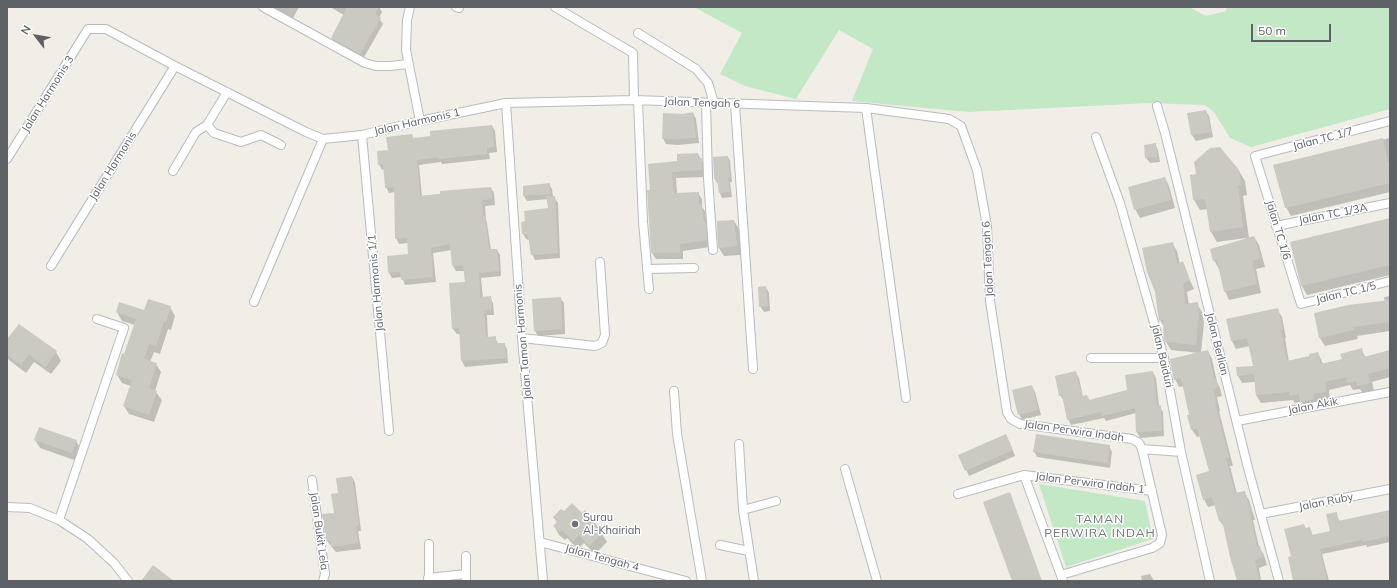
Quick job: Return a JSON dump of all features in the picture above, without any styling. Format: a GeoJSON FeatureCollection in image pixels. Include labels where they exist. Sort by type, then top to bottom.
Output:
{"type":"FeatureCollection","features":[{"type":"Feature","properties":{"kind":"street"},"geometry":{"type":"LineString","coordinates":[[263,7],[365,63],[376,66],[408,64]]}},
{"type":"Feature","properties":{"kind":"street"},"geometry":{"type":"LineString","coordinates":[[410,7],[406,35],[408,64],[420,121]]}},
{"type":"Feature","properties":{"kind":"street"},"geometry":{"type":"LineString","coordinates":[[555,7],[633,53],[643,222],[649,289]]}},
{"type":"Feature","properties":{"kind":"street","name":"Jalan Harmonis 1"},"geometry":{"type":"LineString","coordinates":[[88,29],[106,29],[174,66],[323,139],[362,135],[506,103],[636,101]]}},
{"type":"Feature","properties":{"kind":"street","name":"Jalan Harmonis 3"},"geometry":{"type":"LineString","coordinates":[[7,160],[88,29]]}},
{"type":"Feature","properties":{"kind":"street"},"geometry":{"type":"LineString","coordinates":[[638,33],[696,69],[708,83],[710,103],[708,178],[713,250]]}},
{"type":"Feature","properties":{"kind":"street","name":"Jalan Harmonis"},"geometry":{"type":"LineString","coordinates":[[51,266],[174,66]]}},
{"type":"Feature","properties":{"kind":"street"},"geometry":{"type":"LineString","coordinates":[[173,170],[196,132],[207,125],[226,92]]}},
{"type":"Feature","properties":{"kind":"street","name":"Jalan Tengah 6"},"geometry":{"type":"LineString","coordinates":[[636,101],[866,108],[949,119],[961,126],[977,170],[987,226],[990,301],[1007,412],[1011,419]]}},
{"type":"Feature","properties":{"kind":"street","name":"Jalan Taman Harmonis"},"geometry":{"type":"LineString","coordinates":[[506,103],[522,338],[544,581]]}},
{"type":"Feature","properties":{"kind":"street"},"geometry":{"type":"LineString","coordinates":[[735,104],[753,368]]}},
{"type":"Feature","properties":{"kind":"street","name":"Jalan Berlian"},"geometry":{"type":"LineString","coordinates":[[1157,106],[1278,581]]}},
{"type":"Feature","properties":{"kind":"street"},"geometry":{"type":"LineString","coordinates":[[866,108],[906,398]]}},
{"type":"Feature","properties":{"kind":"street","name":"Jalan TC 1/7"},"geometry":{"type":"LineString","coordinates":[[1256,156],[1390,121]]}},
{"type":"Feature","properties":{"kind":"street"},"geometry":{"type":"LineString","coordinates":[[207,125],[214,133],[241,142],[261,135],[281,145]]}},
{"type":"Feature","properties":{"kind":"street","name":"Jalan Harmonis 1/1"},"geometry":{"type":"LineString","coordinates":[[362,135],[389,431]]}},
{"type":"Feature","properties":{"kind":"street","name":"Jalan Baiduri"},"geometry":{"type":"LineString","coordinates":[[1096,137],[1120,203],[1164,358],[1181,452],[1210,581]]}},
{"type":"Feature","properties":{"kind":"street"},"geometry":{"type":"LineString","coordinates":[[254,302],[323,139]]}},
{"type":"Feature","properties":{"kind":"street","name":"Jalan TC 1/6"},"geometry":{"type":"LineString","coordinates":[[1256,156],[1276,226],[1301,304]]}},
{"type":"Feature","properties":{"kind":"street","name":"Jalan TC 1/3A"},"geometry":{"type":"LineString","coordinates":[[1276,226],[1390,203]]}},
{"type":"Feature","properties":{"kind":"street"},"geometry":{"type":"LineString","coordinates":[[522,338],[595,346],[602,343],[605,335],[600,262]]}},
{"type":"Feature","properties":{"kind":"street"},"geometry":{"type":"LineString","coordinates":[[647,269],[694,268]]}},
{"type":"Feature","properties":{"kind":"street","name":"Jalan TC 1/5"},"geometry":{"type":"LineString","coordinates":[[1301,304],[1390,282]]}},
{"type":"Feature","properties":{"kind":"street"},"geometry":{"type":"LineString","coordinates":[[59,520],[124,328],[97,319]]}},
{"type":"Feature","properties":{"kind":"street"},"geometry":{"type":"LineString","coordinates":[[1091,358],[1164,358]]}},
{"type":"Feature","properties":{"kind":"street"},"geometry":{"type":"LineString","coordinates":[[674,391],[677,434],[702,581]]}},
{"type":"Feature","properties":{"kind":"street","name":"Jalan Akik"},"geometry":{"type":"LineString","coordinates":[[1237,421],[1390,392]]}},
{"type":"Feature","properties":{"kind":"street","name":"Jalan Perwira Indah"},"geometry":{"type":"LineString","coordinates":[[1011,419],[1020,424],[1132,439],[1139,443],[1142,449]]}},
{"type":"Feature","properties":{"kind":"street"},"geometry":{"type":"LineString","coordinates":[[739,444],[743,510],[754,581]]}},
{"type":"Feature","properties":{"kind":"street"},"geometry":{"type":"LineString","coordinates":[[1024,475],[1062,578],[1152,548],[1160,543],[1162,535],[1142,449],[1181,452]]}},
{"type":"Feature","properties":{"kind":"street"},"geometry":{"type":"LineString","coordinates":[[845,469],[877,581]]}},
{"type":"Feature","properties":{"kind":"street","name":"Jalan Perwira Indah 1"},"geometry":{"type":"LineString","coordinates":[[958,494],[1024,475],[1152,491]]}},
{"type":"Feature","properties":{"kind":"street","name":"Jalan Bukit Lela"},"geometry":{"type":"LineString","coordinates":[[312,480],[325,574],[323,581]]}},
{"type":"Feature","properties":{"kind":"street","name":"Jalan Ruby"},"geometry":{"type":"LineString","coordinates":[[1261,514],[1390,489]]}},
{"type":"Feature","properties":{"kind":"street"},"geometry":{"type":"LineString","coordinates":[[743,510],[776,501]]}},
{"type":"Feature","properties":{"kind":"street"},"geometry":{"type":"LineString","coordinates":[[7,507],[30,508],[59,520],[88,539],[114,563],[128,581]]}},
{"type":"Feature","properties":{"kind":"street","name":"Jalan Tengah 4"},"geometry":{"type":"LineString","coordinates":[[540,542],[686,581]]}},
{"type":"Feature","properties":{"kind":"street"},"geometry":{"type":"LineString","coordinates":[[429,544],[428,579],[466,577],[466,556]]}},
{"type":"Feature","properties":{"kind":"street"},"geometry":{"type":"LineString","coordinates":[[720,545],[749,551]]}},
{"type":"Feature","properties":{"kind":"green space"},"geometry":{"type":"Polygon","coordinates":[[[694,7],[1189,7],[1206,16],[1226,11],[1227,7],[1390,7],[1390,109],[1251,147],[1230,138],[1214,112],[1205,105],[1149,103],[968,112],[852,101],[873,49],[839,30],[796,99],[745,86],[720,74],[742,33],[694,7]]]}},
{"type":"Feature","properties":{"kind":"green space"},"geometry":{"type":"Polygon","coordinates":[[[1039,484],[1145,501],[1153,539],[1066,567],[1039,484]]]}},
{"type":"Feature","properties":{"kind":"building"},"geometry":{"type":"Polygon","coordinates":[[[347,7],[379,7],[375,14],[381,18],[360,54],[331,38],[347,7]]]}},
{"type":"Feature","properties":{"kind":"building"},"geometry":{"type":"Polygon","coordinates":[[[1206,110],[1211,132],[1191,135],[1187,113],[1206,110]]]}},
{"type":"Feature","properties":{"kind":"building"},"geometry":{"type":"Polygon","coordinates":[[[693,112],[696,138],[662,139],[663,113],[683,114],[693,112]]]}},
{"type":"Feature","properties":{"kind":"building"},"geometry":{"type":"Polygon","coordinates":[[[492,125],[494,147],[487,148],[487,154],[417,160],[420,196],[440,194],[440,191],[491,187],[492,199],[482,200],[483,216],[485,216],[489,249],[497,249],[499,271],[479,273],[480,297],[491,296],[492,309],[484,310],[486,337],[496,336],[496,343],[505,343],[506,358],[461,361],[459,328],[452,329],[449,283],[465,282],[463,265],[452,266],[450,244],[431,248],[433,277],[401,280],[400,272],[388,273],[387,256],[408,254],[407,238],[395,239],[394,187],[385,188],[383,164],[378,165],[377,151],[388,150],[386,137],[412,134],[413,138],[430,136],[430,131],[492,125]]]}},
{"type":"Feature","properties":{"kind":"building"},"geometry":{"type":"Polygon","coordinates":[[[1383,138],[1388,162],[1390,162],[1390,183],[1285,208],[1273,165],[1383,138]]]}},
{"type":"Feature","properties":{"kind":"building"},"geometry":{"type":"Polygon","coordinates":[[[1156,143],[1157,157],[1145,158],[1144,145],[1156,143]]]}},
{"type":"Feature","properties":{"kind":"building"},"geometry":{"type":"Polygon","coordinates":[[[1220,147],[1239,170],[1241,185],[1238,185],[1243,227],[1210,232],[1205,199],[1193,200],[1190,175],[1196,174],[1194,162],[1210,148],[1220,147]]]}},
{"type":"Feature","properties":{"kind":"building"},"geometry":{"type":"Polygon","coordinates":[[[698,153],[698,158],[702,158],[702,170],[672,172],[674,193],[699,192],[699,204],[701,204],[704,223],[706,222],[707,240],[680,244],[680,253],[651,253],[647,190],[650,190],[648,164],[677,161],[677,154],[698,153]]]}},
{"type":"Feature","properties":{"kind":"building"},"geometry":{"type":"Polygon","coordinates":[[[728,156],[730,177],[728,178],[730,192],[719,193],[717,179],[714,179],[713,157],[728,156]]]}},
{"type":"Feature","properties":{"kind":"building"},"geometry":{"type":"Polygon","coordinates":[[[1165,177],[1171,200],[1134,210],[1128,187],[1165,177]]]}},
{"type":"Feature","properties":{"kind":"building"},"geometry":{"type":"Polygon","coordinates":[[[550,183],[550,194],[523,196],[523,186],[550,183]]]}},
{"type":"Feature","properties":{"kind":"building"},"geometry":{"type":"Polygon","coordinates":[[[546,196],[555,196],[558,253],[531,255],[528,235],[522,234],[521,222],[525,221],[524,211],[548,208],[546,196]]]}},
{"type":"Feature","properties":{"kind":"building"},"geometry":{"type":"Polygon","coordinates":[[[1390,218],[1390,265],[1301,286],[1290,242],[1390,218]]]}},
{"type":"Feature","properties":{"kind":"building"},"geometry":{"type":"Polygon","coordinates":[[[734,220],[737,246],[718,248],[717,221],[734,220]]]}},
{"type":"Feature","properties":{"kind":"building"},"geometry":{"type":"Polygon","coordinates":[[[1254,236],[1261,258],[1252,261],[1257,284],[1224,292],[1217,260],[1213,261],[1210,249],[1254,236]]]}},
{"type":"Feature","properties":{"kind":"building"},"geometry":{"type":"Polygon","coordinates":[[[1173,242],[1177,264],[1183,261],[1190,280],[1183,283],[1185,304],[1198,302],[1199,314],[1196,345],[1165,342],[1163,334],[1164,320],[1159,321],[1155,292],[1147,272],[1142,248],[1173,242]]]}},
{"type":"Feature","properties":{"kind":"building"},"geometry":{"type":"Polygon","coordinates":[[[766,286],[768,306],[759,307],[758,287],[766,286]]]}},
{"type":"Feature","properties":{"kind":"building"},"geometry":{"type":"Polygon","coordinates":[[[561,297],[562,329],[534,331],[532,299],[561,297]]]}},
{"type":"Feature","properties":{"kind":"building"},"geometry":{"type":"Polygon","coordinates":[[[148,299],[171,306],[166,322],[164,321],[156,346],[149,344],[144,359],[157,363],[149,388],[157,391],[149,415],[123,406],[132,380],[116,375],[122,353],[124,354],[136,319],[116,312],[119,302],[144,310],[148,299]]]}},
{"type":"Feature","properties":{"kind":"building"},"geometry":{"type":"Polygon","coordinates":[[[1390,300],[1390,322],[1353,327],[1354,330],[1319,338],[1314,313],[1348,305],[1390,300]]]}},
{"type":"Feature","properties":{"kind":"building"},"geometry":{"type":"Polygon","coordinates":[[[1278,308],[1283,330],[1281,330],[1287,361],[1309,356],[1309,354],[1318,352],[1321,364],[1342,359],[1340,354],[1362,348],[1364,357],[1390,350],[1390,368],[1368,374],[1370,383],[1357,386],[1356,381],[1348,383],[1346,377],[1325,382],[1326,392],[1313,394],[1314,399],[1300,402],[1299,394],[1290,396],[1289,392],[1256,395],[1254,374],[1237,376],[1236,367],[1253,366],[1247,338],[1231,341],[1226,319],[1278,308]]]}},
{"type":"Feature","properties":{"kind":"building"},"geometry":{"type":"Polygon","coordinates":[[[19,324],[57,351],[45,367],[29,354],[21,365],[7,355],[7,339],[19,324]]]}},
{"type":"Feature","properties":{"kind":"building"},"geometry":{"type":"Polygon","coordinates":[[[1208,350],[1214,379],[1216,379],[1218,388],[1213,389],[1215,403],[1229,458],[1226,458],[1235,493],[1245,491],[1251,512],[1257,547],[1260,546],[1263,557],[1255,560],[1259,581],[1237,581],[1222,520],[1219,521],[1212,497],[1203,500],[1196,475],[1209,471],[1197,428],[1191,430],[1181,378],[1174,380],[1172,372],[1170,359],[1208,350]]]}},
{"type":"Feature","properties":{"kind":"building"},"geometry":{"type":"Polygon","coordinates":[[[1076,371],[1082,396],[1087,395],[1089,400],[1127,390],[1125,375],[1153,371],[1157,406],[1161,405],[1162,431],[1136,432],[1135,408],[1102,416],[1101,412],[1067,420],[1062,395],[1059,396],[1055,376],[1076,371]]]}},
{"type":"Feature","properties":{"kind":"building"},"geometry":{"type":"Polygon","coordinates":[[[1032,385],[1038,410],[1018,415],[1012,390],[1032,385]]]}},
{"type":"Feature","properties":{"kind":"building"},"geometry":{"type":"Polygon","coordinates":[[[39,427],[77,440],[72,453],[34,440],[39,427]]]}},
{"type":"Feature","properties":{"kind":"building"},"geometry":{"type":"Polygon","coordinates":[[[1006,434],[1013,450],[965,471],[958,455],[1006,434]]]}},
{"type":"Feature","properties":{"kind":"building"},"geometry":{"type":"Polygon","coordinates":[[[1036,434],[1110,445],[1107,463],[1033,452],[1036,434]]]}},
{"type":"Feature","properties":{"kind":"building"},"geometry":{"type":"Polygon","coordinates":[[[352,476],[359,525],[356,526],[358,543],[331,547],[331,541],[326,541],[322,514],[334,513],[331,494],[338,493],[336,478],[352,476]]]}},
{"type":"Feature","properties":{"kind":"building"},"geometry":{"type":"Polygon","coordinates":[[[1010,492],[1042,581],[1012,581],[983,502],[1010,492]]]}},
{"type":"Feature","properties":{"kind":"building","name":"Surau Al-Khairiah"},"geometry":{"type":"Polygon","coordinates":[[[572,503],[582,513],[585,510],[595,521],[593,523],[603,533],[589,546],[579,535],[573,541],[562,530],[560,532],[553,526],[557,522],[553,517],[561,509],[564,511],[572,503]]]}},
{"type":"Feature","properties":{"kind":"building"},"geometry":{"type":"Polygon","coordinates":[[[1390,510],[1390,536],[1320,549],[1327,581],[1293,581],[1288,557],[1291,556],[1284,529],[1304,524],[1305,528],[1310,527],[1312,535],[1330,531],[1326,514],[1337,512],[1338,521],[1390,510]]]}},
{"type":"Feature","properties":{"kind":"building"},"geometry":{"type":"Polygon","coordinates":[[[153,565],[174,581],[141,581],[153,565]]]}},
{"type":"Feature","properties":{"kind":"place","name":"Surau Al-Khairiah"},"geometry":{"type":"Point","coordinates":[575,524]}},
{"type":"Feature","properties":{"kind":"district","name":"TAMAN PERWIRA INDAH"},"geometry":{"type":"Point","coordinates":[1100,526]}}]}
